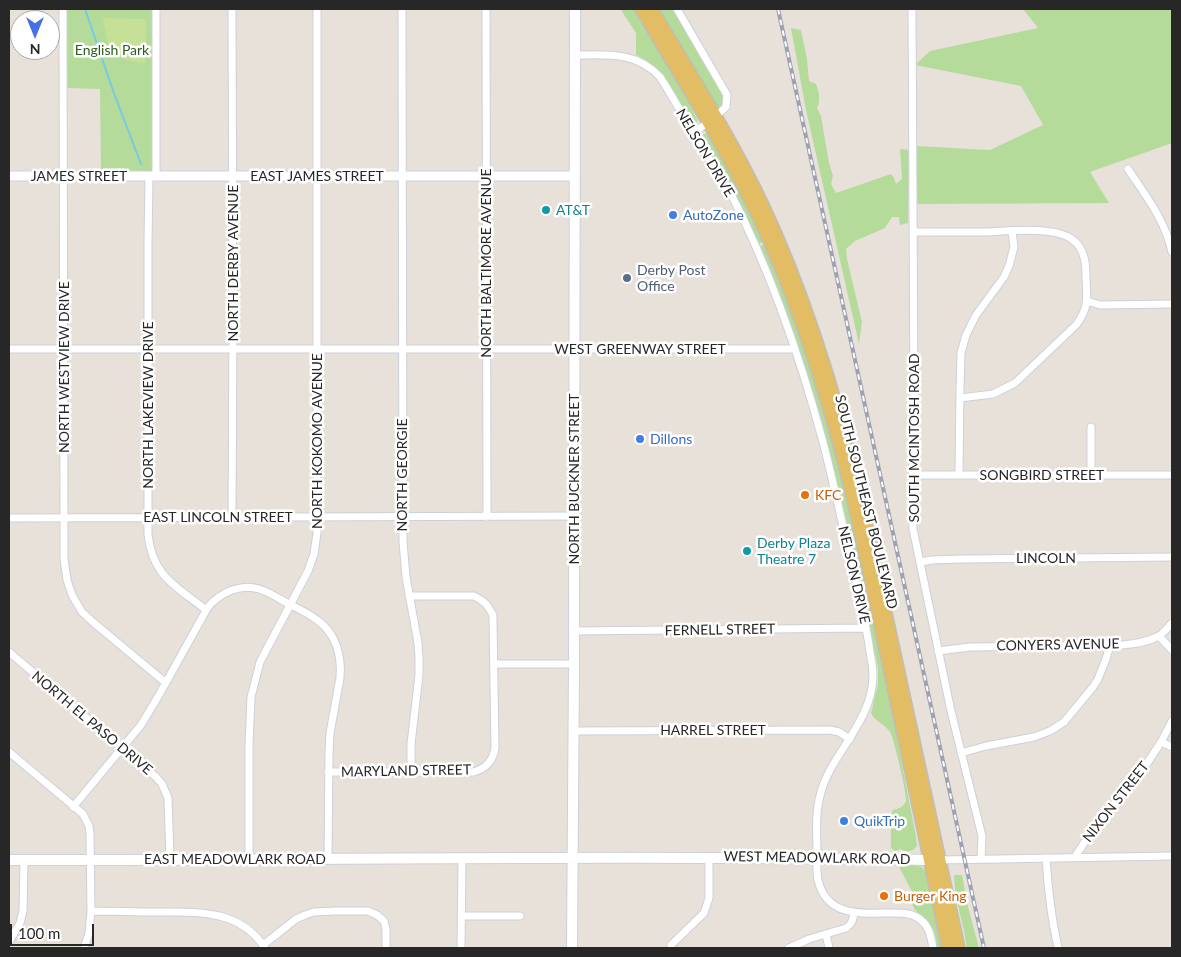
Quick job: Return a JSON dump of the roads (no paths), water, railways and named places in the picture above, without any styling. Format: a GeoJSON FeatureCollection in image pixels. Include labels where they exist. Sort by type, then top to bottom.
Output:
{"type":"FeatureCollection","features":[{"type":"Feature","properties":{"kind":"main road","name":"NORTH BUCKNER STREET"},"geometry":{"type":"LineString","coordinates":[[572,948],[575,9]]}},
{"type":"Feature","properties":{"kind":"main road","name":"SOUTH SOUTHEAST BOULEVARD"},"geometry":{"type":"LineString","coordinates":[[641,9],[687,88],[712,119],[712,123],[725,144],[734,149],[783,251],[811,325],[838,409],[860,494],[934,860],[948,948]]}},
{"type":"Feature","properties":{"kind":"main road","name":"SOUTH SOUTHEAST BOULEVARD"},"geometry":{"type":"LineString","coordinates":[[652,9],[712,119],[734,169],[750,199],[778,260],[808,342],[839,445],[934,860],[959,948]]}},
{"type":"Feature","properties":{"kind":"main road","name":"WEST MEADOWLARK ROAD"},"geometry":{"type":"LineString","coordinates":[[462,858],[709,857],[934,860]]}},
{"type":"Feature","properties":{"kind":"main road","name":"EAST MEADOWLARK ROAD"},"geometry":{"type":"LineString","coordinates":[[9,860],[462,858]]}},
{"type":"Feature","properties":{"kind":"street","name":"NORTH WESTVIEW DRIVE"},"geometry":{"type":"LineString","coordinates":[[63,9],[65,571],[72,595],[87,617],[166,683]]}},
{"type":"Feature","properties":{"kind":"street","name":"NORTH LAKEVIEW DRIVE"},"geometry":{"type":"LineString","coordinates":[[156,9],[152,176],[148,243],[148,518],[150,546],[153,559],[160,572],[206,610]]}},
{"type":"Feature","properties":{"kind":"street","name":"NORTH DERBY AVENUE"},"geometry":{"type":"LineString","coordinates":[[232,9],[232,517]]}},
{"type":"Feature","properties":{"kind":"street","name":"NORTH KOKOMO AVENUE"},"geometry":{"type":"LineString","coordinates":[[249,859],[251,697],[260,662],[306,575],[316,544],[318,349],[317,9]]}},
{"type":"Feature","properties":{"kind":"street","name":"NORTH GEORGIE"},"geometry":{"type":"LineString","coordinates":[[402,9],[404,558],[419,658],[411,744],[411,772]]}},
{"type":"Feature","properties":{"kind":"street","name":"NORTH BALTIMORE AVENUE"},"geometry":{"type":"LineString","coordinates":[[486,9],[487,517]]}},
{"type":"Feature","properties":{"kind":"street"},"geometry":{"type":"LineString","coordinates":[[677,9],[727,95],[726,107],[693,132]]}},
{"type":"Feature","properties":{"kind":"street","name":"SOUTH MCINTOSH ROAD"},"geometry":{"type":"LineString","coordinates":[[912,9],[913,529],[938,651],[982,836],[981,859]]}},
{"type":"Feature","properties":{"kind":"street","name":"NELSON DRIVE"},"geometry":{"type":"LineString","coordinates":[[574,55],[615,55],[631,58],[650,67],[660,77],[742,217],[770,282],[795,349],[823,442],[866,628],[873,674],[870,698],[863,717],[820,791],[817,809],[818,880],[826,899],[839,908],[854,913],[903,913],[913,915],[928,928],[933,948]]}},
{"type":"Feature","properties":{"kind":"street"},"geometry":{"type":"LineString","coordinates":[[1128,169],[1157,212],[1168,237],[1172,252]]}},
{"type":"Feature","properties":{"kind":"street","name":"JAMES STREET"},"geometry":{"type":"LineString","coordinates":[[9,176],[152,176]]}},
{"type":"Feature","properties":{"kind":"street","name":"EAST JAMES STREET"},"geometry":{"type":"LineString","coordinates":[[152,176],[574,176]]}},
{"type":"Feature","properties":{"kind":"street"},"geometry":{"type":"LineString","coordinates":[[959,475],[962,352],[966,335],[976,315],[1001,282],[1009,266],[1014,247],[1012,231]]}},
{"type":"Feature","properties":{"kind":"street"},"geometry":{"type":"LineString","coordinates":[[913,232],[1037,231],[1059,234],[1073,240],[1082,253],[1086,264],[1087,302],[1083,314],[1076,325],[1015,383],[993,394],[960,398]]}},
{"type":"Feature","properties":{"kind":"street"},"geometry":{"type":"LineString","coordinates":[[1087,302],[1100,305],[1172,304]]}},
{"type":"Feature","properties":{"kind":"street","name":"WEST GREENWAY STREET"},"geometry":{"type":"LineString","coordinates":[[9,349],[795,349]]}},
{"type":"Feature","properties":{"kind":"street"},"geometry":{"type":"LineString","coordinates":[[1091,476],[1092,427]]}},
{"type":"Feature","properties":{"kind":"street","name":"SONGBIRD STREET"},"geometry":{"type":"LineString","coordinates":[[913,474],[1172,476]]}},
{"type":"Feature","properties":{"kind":"street","name":"EAST LINCOLN STREET"},"geometry":{"type":"LineString","coordinates":[[9,518],[574,516]]}},
{"type":"Feature","properties":{"kind":"street","name":"LINCOLN"},"geometry":{"type":"LineString","coordinates":[[920,562],[962,559],[1172,557]]}},
{"type":"Feature","properties":{"kind":"street"},"geometry":{"type":"LineString","coordinates":[[74,806],[141,725],[206,610],[213,601],[234,589],[242,587],[254,588],[263,590],[324,625],[334,638],[340,654],[340,678],[330,733],[328,859]]}},
{"type":"Feature","properties":{"kind":"street"},"geometry":{"type":"LineString","coordinates":[[409,596],[474,596],[481,600],[487,605],[493,615],[494,664],[574,664]]}},
{"type":"Feature","properties":{"kind":"street","name":"CONYERS AVENUE"},"geometry":{"type":"LineString","coordinates":[[938,651],[970,647],[1135,643],[1159,636],[1172,623]]}},
{"type":"Feature","properties":{"kind":"street","name":"FERNELL STREET"},"geometry":{"type":"LineString","coordinates":[[574,631],[866,628]]}},
{"type":"Feature","properties":{"kind":"street"},"geometry":{"type":"LineString","coordinates":[[1159,636],[1172,650]]}},
{"type":"Feature","properties":{"kind":"street"},"geometry":{"type":"LineString","coordinates":[[961,753],[1034,736],[1050,731],[1064,722],[1098,679],[1110,645]]}},
{"type":"Feature","properties":{"kind":"street","name":"NORTH EL PASO DRIVE"},"geometry":{"type":"LineString","coordinates":[[9,652],[157,778],[166,791],[169,805],[170,859]]}},
{"type":"Feature","properties":{"kind":"street","name":"MARYLAND STREET"},"geometry":{"type":"LineString","coordinates":[[328,772],[473,772],[482,769],[492,759],[495,748],[494,664]]}},
{"type":"Feature","properties":{"kind":"street","name":"NIXON STREET"},"geometry":{"type":"LineString","coordinates":[[1075,857],[1103,817],[1135,782],[1172,721]]}},
{"type":"Feature","properties":{"kind":"street","name":"HARREL STREET"},"geometry":{"type":"LineString","coordinates":[[574,731],[830,730],[839,732],[850,739]]}},
{"type":"Feature","properties":{"kind":"street"},"geometry":{"type":"LineString","coordinates":[[1161,742],[1172,747]]}},
{"type":"Feature","properties":{"kind":"street"},"geometry":{"type":"LineString","coordinates":[[9,752],[83,814],[89,826],[91,911],[89,933],[84,948]]}},
{"type":"Feature","properties":{"kind":"street","name":"WEST MEADOWLARK ROAD"},"geometry":{"type":"LineString","coordinates":[[934,860],[1172,856]]}},
{"type":"Feature","properties":{"kind":"street"},"geometry":{"type":"LineString","coordinates":[[671,945],[704,913],[709,898],[709,857]]}},
{"type":"Feature","properties":{"kind":"street"},"geometry":{"type":"LineString","coordinates":[[461,948],[462,858]]}},
{"type":"Feature","properties":{"kind":"street"},"geometry":{"type":"LineString","coordinates":[[1046,858],[1052,923],[1058,948]]}},
{"type":"Feature","properties":{"kind":"street"},"geometry":{"type":"LineString","coordinates":[[9,942],[20,923],[23,911],[24,860]]}},
{"type":"Feature","properties":{"kind":"street"},"geometry":{"type":"LineString","coordinates":[[91,911],[215,914],[242,925],[264,946],[296,919],[305,915],[328,911],[368,911],[378,915],[384,921],[386,948]]}},
{"type":"Feature","properties":{"kind":"street"},"geometry":{"type":"LineString","coordinates":[[789,948],[809,939],[850,926],[854,913]]}},
{"type":"Feature","properties":{"kind":"street"},"geometry":{"type":"LineString","coordinates":[[461,916],[520,916]]}},
{"type":"Feature","properties":{"kind":"street"},"geometry":{"type":"LineString","coordinates":[[826,934],[830,948]]}},
{"type":"Feature","properties":{"kind":"waterway"},"geometry":{"type":"LineString","coordinates":[[85,9],[141,164]]}},
{"type":"Feature","properties":{"kind":"railway"},"geometry":{"type":"LineString","coordinates":[[778,9],[984,948]]}},
{"type":"Feature","properties":{"kind":"place","name":"AT&T"},"geometry":{"type":"Point","coordinates":[546,210]}},
{"type":"Feature","properties":{"kind":"place","name":"AutoZone"},"geometry":{"type":"Point","coordinates":[673,215]}},
{"type":"Feature","properties":{"kind":"place","name":"Derby Post Office"},"geometry":{"type":"Point","coordinates":[627,278]}},
{"type":"Feature","properties":{"kind":"place","name":"Dillons"},"geometry":{"type":"Point","coordinates":[640,439]}},
{"type":"Feature","properties":{"kind":"place","name":"KFC"},"geometry":{"type":"Point","coordinates":[805,495]}},
{"type":"Feature","properties":{"kind":"place","name":"Derby Plaza Theatre 7"},"geometry":{"type":"Point","coordinates":[747,551]}},
{"type":"Feature","properties":{"kind":"place","name":"QuikTrip"},"geometry":{"type":"Point","coordinates":[844,821]}},
{"type":"Feature","properties":{"kind":"place","name":"Burger King"},"geometry":{"type":"Point","coordinates":[884,896]}},
{"type":"Feature","properties":{"kind":"park label","name":"English Park"},"geometry":{"type":"Point","coordinates":[112,50]}}]}
